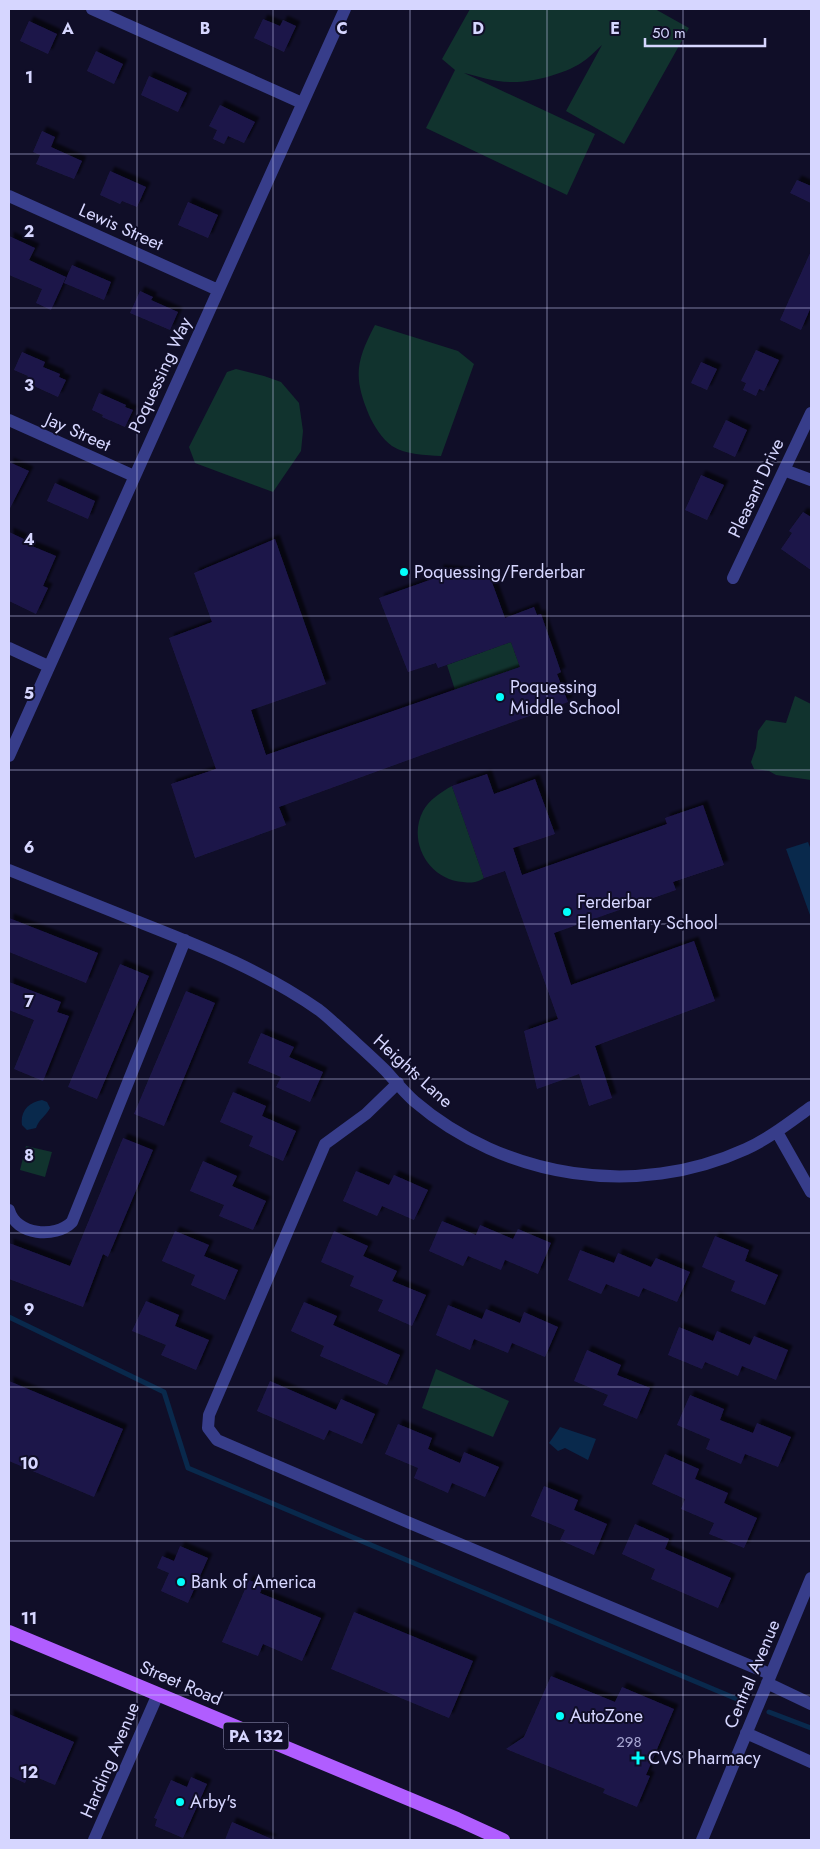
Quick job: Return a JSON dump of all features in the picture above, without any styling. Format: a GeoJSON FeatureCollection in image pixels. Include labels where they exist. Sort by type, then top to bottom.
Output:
{"type":"FeatureCollection","features":[{"type":"Feature","properties":{"kind":"main road","name":"Street Road"},"geometry":{"type":"LineString","coordinates":[[9,1632],[457,1819],[503,1840]]}},
{"type":"Feature","properties":{"kind":"street"},"geometry":{"type":"LineString","coordinates":[[92,9],[302,103]]}},
{"type":"Feature","properties":{"kind":"street","name":"Poquessing Way"},"geometry":{"type":"LineString","coordinates":[[9,756],[344,9]]}},
{"type":"Feature","properties":{"kind":"street","name":"Lewis Street"},"geometry":{"type":"LineString","coordinates":[[9,196],[218,290]]}},
{"type":"Feature","properties":{"kind":"street","name":"Pleasant Drive"},"geometry":{"type":"LineString","coordinates":[[733,578],[811,413]]}},
{"type":"Feature","properties":{"kind":"street","name":"Jay Street"},"geometry":{"type":"LineString","coordinates":[[9,420],[134,476]]}},
{"type":"Feature","properties":{"kind":"street"},"geometry":{"type":"LineString","coordinates":[[784,470],[811,480]]}},
{"type":"Feature","properties":{"kind":"street"},"geometry":{"type":"LineString","coordinates":[[9,648],[48,666]]}},
{"type":"Feature","properties":{"kind":"street","name":"Heights Lane"},"geometry":{"type":"LineString","coordinates":[[9,870],[185,940],[254,971],[320,1011],[376,1060],[414,1100],[448,1126],[507,1156],[550,1170],[572,1174],[618,1177],[684,1170],[727,1157],[777,1132],[811,1107]]}},
{"type":"Feature","properties":{"kind":"street"},"geometry":{"type":"LineString","coordinates":[[9,1210],[17,1224],[26,1229],[41,1232],[57,1232],[66,1228],[72,1222],[185,940]]}},
{"type":"Feature","properties":{"kind":"street"},"geometry":{"type":"LineString","coordinates":[[398,1083],[366,1114],[325,1144],[209,1415],[208,1428],[216,1440],[768,1679],[811,1704]]}},
{"type":"Feature","properties":{"kind":"street"},"geometry":{"type":"LineString","coordinates":[[777,1132],[811,1192]]}},
{"type":"Feature","properties":{"kind":"street","name":"Central Avenue"},"geometry":{"type":"LineString","coordinates":[[702,1840],[811,1578]]}},
{"type":"Feature","properties":{"kind":"street","name":"Harding Avenue"},"geometry":{"type":"LineString","coordinates":[[94,1840],[158,1694]]}},
{"type":"Feature","properties":{"kind":"street"},"geometry":{"type":"LineString","coordinates":[[746,1733],[811,1762]]}},
{"type":"Feature","properties":{"kind":"green space"},"geometry":{"type":"Polygon","coordinates":[[[470,9],[655,9],[689,28],[624,144],[566,111],[602,45],[587,59],[574,67],[537,79],[504,82],[464,73],[595,134],[567,195],[426,128],[455,70],[442,59],[470,9]]]}},
{"type":"Feature","properties":{"kind":"green space"},"geometry":{"type":"Polygon","coordinates":[[[375,325],[458,351],[474,364],[441,456],[416,454],[397,449],[385,440],[371,419],[361,390],[359,369],[364,349],[375,325]]]}},
{"type":"Feature","properties":{"kind":"green space"},"geometry":{"type":"Polygon","coordinates":[[[236,369],[281,382],[299,403],[303,431],[301,451],[273,492],[195,463],[189,447],[227,372],[236,369]]]}},
{"type":"Feature","properties":{"kind":"green space"},"geometry":{"type":"Polygon","coordinates":[[[511,642],[520,667],[455,690],[447,665],[511,642]]]}},
{"type":"Feature","properties":{"kind":"green space"},"geometry":{"type":"Polygon","coordinates":[[[795,696],[811,704],[811,780],[776,775],[769,771],[754,769],[751,762],[756,748],[758,731],[766,720],[786,723],[795,696]]]}},
{"type":"Feature","properties":{"kind":"green space"},"geometry":{"type":"Polygon","coordinates":[[[452,786],[484,878],[476,882],[451,880],[440,874],[431,867],[420,847],[419,823],[423,811],[429,803],[452,786]]]}},
{"type":"Feature","properties":{"kind":"green space"},"geometry":{"type":"Polygon","coordinates":[[[26,1146],[52,1152],[45,1177],[20,1170],[26,1146]]]}},
{"type":"Feature","properties":{"kind":"green space"},"geometry":{"type":"Polygon","coordinates":[[[436,1369],[509,1401],[493,1437],[422,1408],[436,1369]]]}},
{"type":"Feature","properties":{"kind":"water"},"geometry":{"type":"Polygon","coordinates":[[[808,842],[811,850],[811,915],[786,849],[808,842]]]}},
{"type":"Feature","properties":{"kind":"water"},"geometry":{"type":"Polygon","coordinates":[[[42,1100],[47,1102],[50,1108],[36,1128],[27,1130],[22,1125],[24,1111],[29,1105],[42,1100]]]}},
{"type":"Feature","properties":{"kind":"water"},"geometry":{"type":"Polygon","coordinates":[[[560,1427],[596,1439],[588,1460],[565,1448],[558,1451],[549,1443],[560,1427]]]}},
{"type":"Feature","properties":{"kind":"building"},"geometry":{"type":"Polygon","coordinates":[[[263,19],[280,26],[283,20],[296,26],[284,52],[254,38],[263,19]]]}},
{"type":"Feature","properties":{"kind":"building"},"geometry":{"type":"Polygon","coordinates":[[[29,21],[57,34],[48,54],[20,41],[29,21]]]}},
{"type":"Feature","properties":{"kind":"building"},"geometry":{"type":"Polygon","coordinates":[[[96,51],[123,64],[114,84],[87,71],[96,51]]]}},
{"type":"Feature","properties":{"kind":"building"},"geometry":{"type":"Polygon","coordinates":[[[149,76],[187,93],[178,112],[141,95],[149,76]]]}},
{"type":"Feature","properties":{"kind":"building"},"geometry":{"type":"Polygon","coordinates":[[[220,105],[255,122],[244,143],[228,136],[224,144],[213,139],[217,130],[209,126],[220,105]]]}},
{"type":"Feature","properties":{"kind":"building"},"geometry":{"type":"Polygon","coordinates":[[[42,131],[55,137],[51,147],[82,161],[74,179],[36,164],[40,155],[33,152],[42,131]]]}},
{"type":"Feature","properties":{"kind":"building"},"geometry":{"type":"Polygon","coordinates":[[[110,171],[146,187],[137,207],[122,201],[120,204],[100,195],[110,171]]]}},
{"type":"Feature","properties":{"kind":"building"},"geometry":{"type":"Polygon","coordinates":[[[797,180],[811,186],[811,203],[790,193],[797,180]]]}},
{"type":"Feature","properties":{"kind":"building"},"geometry":{"type":"Polygon","coordinates":[[[188,202],[218,215],[208,238],[178,225],[188,202]]]}},
{"type":"Feature","properties":{"kind":"building"},"geometry":{"type":"Polygon","coordinates":[[[9,236],[35,248],[29,260],[66,277],[51,310],[36,303],[42,289],[9,275],[9,236]]]}},
{"type":"Feature","properties":{"kind":"building"},"geometry":{"type":"Polygon","coordinates":[[[811,251],[811,307],[801,330],[780,320],[811,251]]]}},
{"type":"Feature","properties":{"kind":"building"},"geometry":{"type":"Polygon","coordinates":[[[72,265],[111,282],[104,300],[64,283],[72,265]]]}},
{"type":"Feature","properties":{"kind":"building"},"geometry":{"type":"Polygon","coordinates":[[[140,291],[153,297],[151,300],[178,312],[170,330],[130,313],[140,291]]]}},
{"type":"Feature","properties":{"kind":"building"},"geometry":{"type":"Polygon","coordinates":[[[756,350],[779,360],[764,391],[759,389],[756,396],[743,390],[746,383],[741,381],[756,350]]]}},
{"type":"Feature","properties":{"kind":"building"},"geometry":{"type":"Polygon","coordinates":[[[22,352],[45,362],[43,367],[60,374],[59,377],[66,380],[58,397],[25,382],[28,376],[14,370],[22,352]]]}},
{"type":"Feature","properties":{"kind":"building"},"geometry":{"type":"Polygon","coordinates":[[[701,362],[717,369],[707,390],[691,383],[701,362]]]}},
{"type":"Feature","properties":{"kind":"building"},"geometry":{"type":"Polygon","coordinates":[[[99,393],[133,410],[125,427],[102,417],[103,415],[92,410],[99,393]]]}},
{"type":"Feature","properties":{"kind":"building"},"geometry":{"type":"Polygon","coordinates":[[[726,420],[747,430],[735,457],[713,447],[726,420]]]}},
{"type":"Feature","properties":{"kind":"building"},"geometry":{"type":"Polygon","coordinates":[[[9,462],[29,471],[9,510],[9,462]]]}},
{"type":"Feature","properties":{"kind":"building"},"geometry":{"type":"Polygon","coordinates":[[[701,475],[724,485],[707,520],[685,510],[701,475]]]}},
{"type":"Feature","properties":{"kind":"building"},"geometry":{"type":"Polygon","coordinates":[[[55,483],[95,501],[88,519],[47,501],[55,483]]]}},
{"type":"Feature","properties":{"kind":"building"},"geometry":{"type":"Polygon","coordinates":[[[803,512],[811,517],[811,570],[781,549],[792,533],[789,531],[803,512]]]}},
{"type":"Feature","properties":{"kind":"building"},"geometry":{"type":"Polygon","coordinates":[[[9,532],[28,541],[27,544],[56,556],[43,586],[48,588],[36,614],[9,601],[9,532]]]}},
{"type":"Feature","properties":{"kind":"building","name":"Poquessing Middle School"},"geometry":{"type":"Polygon","coordinates":[[[275,539],[326,684],[251,710],[266,755],[520,667],[511,642],[438,668],[436,663],[408,672],[379,598],[438,577],[439,569],[489,574],[505,618],[534,607],[537,615],[541,614],[561,672],[557,674],[568,702],[279,807],[286,825],[195,858],[171,784],[216,769],[169,638],[212,622],[194,573],[275,539]]]}},
{"type":"Feature","properties":{"kind":"building","name":"Ferderbar Elementary School"},"geometry":{"type":"Polygon","coordinates":[[[487,774],[494,794],[535,779],[555,834],[513,848],[522,875],[667,824],[665,818],[703,805],[724,865],[673,882],[676,890],[554,933],[571,985],[694,941],[715,1001],[595,1046],[612,1098],[589,1106],[579,1074],[537,1089],[524,1031],[558,1019],[505,871],[484,878],[452,786],[487,774]]]}},
{"type":"Feature","properties":{"kind":"building"},"geometry":{"type":"Polygon","coordinates":[[[9,918],[98,953],[86,983],[9,952],[9,918]]]}},
{"type":"Feature","properties":{"kind":"building"},"geometry":{"type":"Polygon","coordinates":[[[120,964],[149,976],[97,1099],[68,1087],[120,964]]]}},
{"type":"Feature","properties":{"kind":"building"},"geometry":{"type":"Polygon","coordinates":[[[9,982],[61,1002],[57,1012],[69,1016],[43,1081],[14,1069],[34,1020],[9,1010],[9,982]]]}},
{"type":"Feature","properties":{"kind":"building"},"geometry":{"type":"Polygon","coordinates":[[[186,991],[215,1003],[164,1126],[134,1114],[186,991]]]}},
{"type":"Feature","properties":{"kind":"building"},"geometry":{"type":"Polygon","coordinates":[[[261,1033],[294,1047],[289,1057],[323,1072],[310,1102],[276,1087],[281,1077],[248,1063],[261,1033]]]}},
{"type":"Feature","properties":{"kind":"building"},"geometry":{"type":"Polygon","coordinates":[[[233,1092],[266,1106],[262,1116],[296,1131],[283,1161],[249,1146],[253,1136],[220,1122],[233,1092]]]}},
{"type":"Feature","properties":{"kind":"building"},"geometry":{"type":"Polygon","coordinates":[[[123,1138],[153,1150],[108,1257],[103,1254],[83,1307],[9,1279],[9,1243],[70,1266],[123,1138]]]}},
{"type":"Feature","properties":{"kind":"building"},"geometry":{"type":"Polygon","coordinates":[[[203,1161],[237,1176],[232,1186],[266,1201],[253,1230],[219,1216],[224,1205],[190,1191],[203,1161]]]}},
{"type":"Feature","properties":{"kind":"building"},"geometry":{"type":"Polygon","coordinates":[[[356,1171],[389,1185],[394,1175],[428,1190],[414,1220],[382,1206],[377,1216],[343,1201],[356,1171]]]}},
{"type":"Feature","properties":{"kind":"building"},"geometry":{"type":"Polygon","coordinates":[[[442,1221],[476,1235],[480,1225],[513,1239],[518,1229],[551,1243],[538,1274],[505,1260],[501,1270],[468,1256],[463,1266],[429,1251],[442,1221]]]}},
{"type":"Feature","properties":{"kind":"building"},"geometry":{"type":"Polygon","coordinates":[[[175,1231],[209,1245],[204,1256],[238,1270],[225,1300],[191,1285],[195,1275],[162,1261],[175,1231]]]}},
{"type":"Feature","properties":{"kind":"building"},"geometry":{"type":"Polygon","coordinates":[[[334,1231],[368,1246],[363,1256],[397,1271],[392,1281],[426,1295],[412,1326],[378,1311],[383,1300],[350,1286],[354,1276],[321,1262],[334,1231]]]}},
{"type":"Feature","properties":{"kind":"building"},"geometry":{"type":"Polygon","coordinates":[[[715,1236],[749,1250],[745,1261],[778,1275],[765,1305],[731,1291],[735,1281],[702,1267],[715,1236]]]}},
{"type":"Feature","properties":{"kind":"building"},"geometry":{"type":"Polygon","coordinates":[[[580,1250],[614,1263],[618,1253],[651,1267],[656,1258],[690,1272],[677,1302],[643,1288],[639,1297],[606,1284],[601,1294],[568,1280],[580,1250]]]}},
{"type":"Feature","properties":{"kind":"building"},"geometry":{"type":"Polygon","coordinates":[[[146,1301],[179,1315],[175,1326],[209,1340],[196,1370],[161,1355],[166,1345],[132,1331],[146,1301]]]}},
{"type":"Feature","properties":{"kind":"building"},"geometry":{"type":"Polygon","coordinates":[[[304,1302],[337,1316],[333,1325],[400,1355],[387,1385],[320,1356],[324,1346],[291,1331],[304,1302]]]}},
{"type":"Feature","properties":{"kind":"building"},"geometry":{"type":"Polygon","coordinates":[[[448,1305],[482,1319],[486,1309],[520,1323],[524,1312],[558,1327],[545,1357],[512,1343],[508,1353],[474,1339],[470,1350],[436,1335],[448,1305]]]}},
{"type":"Feature","properties":{"kind":"building"},"geometry":{"type":"Polygon","coordinates":[[[679,1327],[713,1341],[717,1331],[750,1345],[754,1336],[788,1350],[776,1380],[742,1366],[738,1376],[705,1362],[702,1369],[668,1355],[679,1327]]]}},
{"type":"Feature","properties":{"kind":"building"},"geometry":{"type":"Polygon","coordinates":[[[587,1350],[621,1365],[617,1375],[650,1388],[637,1419],[603,1405],[608,1395],[574,1381],[587,1350]]]}},
{"type":"Feature","properties":{"kind":"building"},"geometry":{"type":"Polygon","coordinates":[[[9,1381],[123,1429],[94,1497],[9,1461],[9,1381]]]}},
{"type":"Feature","properties":{"kind":"building"},"geometry":{"type":"Polygon","coordinates":[[[270,1381],[336,1410],[341,1399],[375,1414],[362,1444],[329,1430],[324,1440],[257,1411],[270,1381]]]}},
{"type":"Feature","properties":{"kind":"building"},"geometry":{"type":"Polygon","coordinates":[[[690,1395],[724,1409],[720,1420],[753,1433],[757,1423],[791,1437],[778,1467],[745,1454],[741,1464],[706,1449],[710,1439],[677,1425],[690,1395]]]}},
{"type":"Feature","properties":{"kind":"building"},"geometry":{"type":"Polygon","coordinates":[[[398,1424],[432,1438],[428,1449],[460,1463],[464,1452],[499,1467],[485,1497],[452,1483],[448,1493],[414,1478],[418,1468],[385,1454],[398,1424]]]}},
{"type":"Feature","properties":{"kind":"building"},"geometry":{"type":"Polygon","coordinates":[[[665,1454],[699,1469],[695,1479],[728,1493],[724,1503],[757,1518],[744,1548],[709,1534],[714,1523],[681,1509],[685,1499],[652,1484],[665,1454]]]}},
{"type":"Feature","properties":{"kind":"building"},"geometry":{"type":"Polygon","coordinates":[[[544,1486],[578,1500],[574,1510],[607,1524],[594,1555],[560,1540],[565,1530],[531,1516],[544,1486]]]}},
{"type":"Feature","properties":{"kind":"building"},"geometry":{"type":"Polygon","coordinates":[[[635,1524],[669,1539],[665,1549],[731,1578],[718,1608],[651,1579],[655,1569],[622,1554],[635,1524]]]}},
{"type":"Feature","properties":{"kind":"building","name":"Bank of America"},"geometry":{"type":"Polygon","coordinates":[[[180,1546],[208,1558],[188,1603],[161,1591],[169,1573],[157,1568],[162,1556],[174,1561],[180,1546]]]}},
{"type":"Feature","properties":{"kind":"building"},"geometry":{"type":"Polygon","coordinates":[[[249,1580],[263,1586],[260,1593],[321,1618],[302,1661],[263,1644],[258,1656],[222,1642],[249,1580]]]}},
{"type":"Feature","properties":{"kind":"building"},"geometry":{"type":"Polygon","coordinates":[[[354,1612],[473,1661],[449,1718],[331,1669],[354,1612]]]}},
{"type":"Feature","properties":{"kind":"building"},"geometry":{"type":"Polygon","coordinates":[[[551,1676],[615,1702],[622,1687],[674,1709],[646,1775],[650,1776],[637,1807],[603,1793],[605,1789],[506,1749],[524,1737],[551,1676]]]}},
{"type":"Feature","properties":{"kind":"building"},"geometry":{"type":"Polygon","coordinates":[[[9,1714],[74,1742],[55,1785],[29,1774],[25,1783],[9,1776],[9,1714]]]}},
{"type":"Feature","properties":{"kind":"building","name":"Arby's"},"geometry":{"type":"Polygon","coordinates":[[[191,1777],[207,1784],[183,1838],[155,1826],[157,1819],[154,1818],[171,1780],[187,1787],[191,1777]]]}},
{"type":"Feature","properties":{"kind":"building"},"geometry":{"type":"Polygon","coordinates":[[[232,1822],[274,1840],[225,1840],[232,1822]]]}},
{"type":"Feature","properties":{"kind":"waterway"},"geometry":{"type":"LineString","coordinates":[[9,1317],[164,1392],[188,1468],[744,1702]]}},
{"type":"Feature","properties":{"kind":"waterway"},"geometry":{"type":"LineString","coordinates":[[769,1712],[811,1728]]}},
{"type":"Feature","properties":{"kind":"place","name":"Poquessing/Ferderbar"},"geometry":{"type":"Point","coordinates":[404,572]}},
{"type":"Feature","properties":{"kind":"place","name":"Poquessing Middle School"},"geometry":{"type":"Point","coordinates":[500,697]}},
{"type":"Feature","properties":{"kind":"place","name":"Ferderbar Elementary School"},"geometry":{"type":"Point","coordinates":[567,912]}},
{"type":"Feature","properties":{"kind":"place","name":"Bank of America"},"geometry":{"type":"Point","coordinates":[181,1582]}},
{"type":"Feature","properties":{"kind":"place","name":"AutoZone"},"geometry":{"type":"Point","coordinates":[560,1716]}},
{"type":"Feature","properties":{"kind":"place","name":"CVS Pharmacy"},"geometry":{"type":"Point","coordinates":[638,1758]}},
{"type":"Feature","properties":{"kind":"place","name":"Arby's"},"geometry":{"type":"Point","coordinates":[180,1802]}}]}
